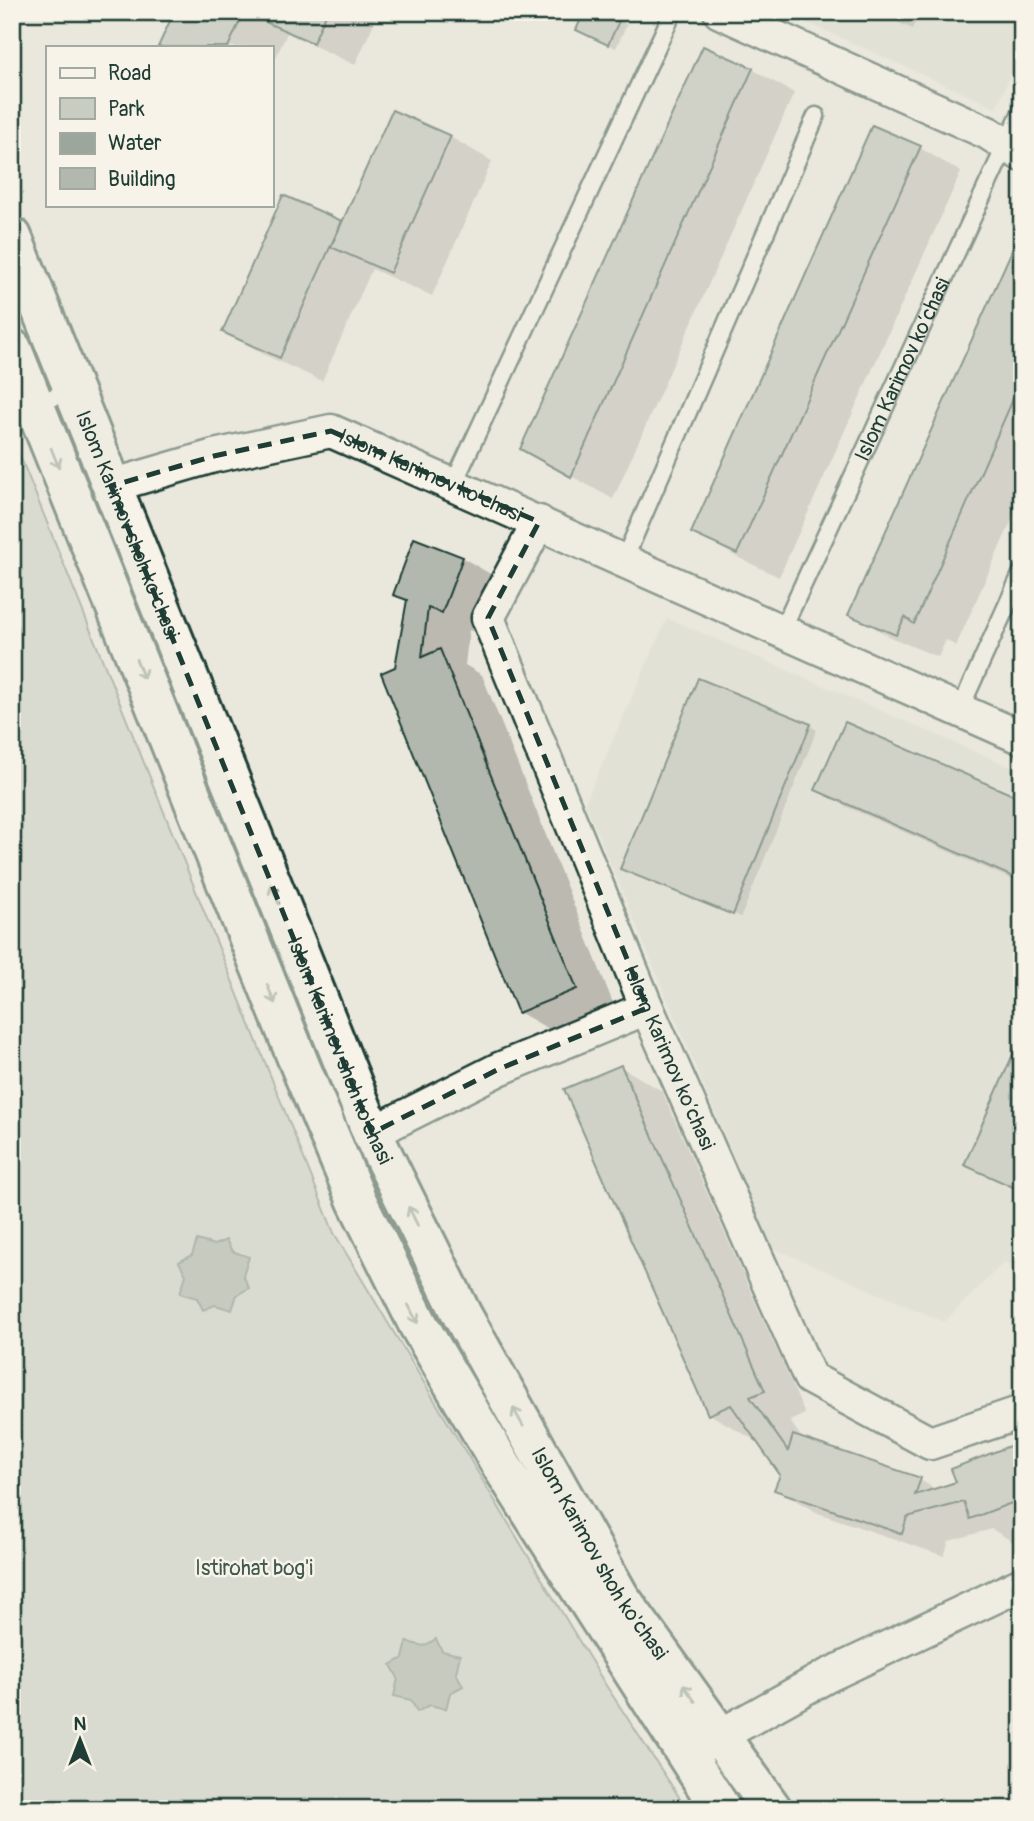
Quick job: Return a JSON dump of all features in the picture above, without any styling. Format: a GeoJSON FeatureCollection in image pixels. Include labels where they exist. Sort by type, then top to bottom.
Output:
{"type":"FeatureCollection","features":[{"type":"Feature","properties":{"kind":"main road","name":"Islom Karimov shoh ko'chasi"},"geometry":{"type":"LineString","coordinates":[[12,237],[372,1133],[462,1315],[619,1595],[772,1809]]}},
{"type":"Feature","properties":{"kind":"main road","name":"Islom Karimov shoh ko'chasi"},"geometry":{"type":"LineString","coordinates":[[12,349],[23,408],[357,1201],[418,1324],[496,1456],[721,1809]]}},
{"type":"Feature","properties":{"kind":"street"},"geometry":{"type":"LineString","coordinates":[[720,12],[988,133],[1014,150]]}},
{"type":"Feature","properties":{"kind":"street","name":"Islom Karimov ko'chasi"},"geometry":{"type":"LineString","coordinates":[[111,486],[214,456],[331,430],[1022,738]]}},
{"type":"Feature","properties":{"kind":"street","name":"Islom Karimov ko‘chasi"},"geometry":{"type":"LineString","coordinates":[[538,522],[488,618],[647,1008],[810,1378],[930,1443],[1022,1412]]}},
{"type":"Feature","properties":{"kind":"street"},"geometry":{"type":"LineString","coordinates":[[372,1133],[499,1069],[647,1008]]}},
{"type":"Feature","properties":{"kind":"street"},"geometry":{"type":"LineString","coordinates":[[685,1756],[827,1676],[1022,1584]]}},
{"type":"Feature","properties":{"kind":"lane"},"geometry":{"type":"LineString","coordinates":[[453,485],[673,12]]}},
{"type":"Feature","properties":{"kind":"lane","name":"Islom Karimov ko‘chasi"},"geometry":{"type":"LineString","coordinates":[[782,630],[1014,150],[1022,110]]}},
{"type":"Feature","properties":{"kind":"lane"},"geometry":{"type":"LineString","coordinates":[[624,560],[816,116]]}},
{"type":"Feature","properties":{"kind":"lane"},"geometry":{"type":"LineString","coordinates":[[23,408],[74,390]]}},
{"type":"Feature","properties":{"kind":"lane"},"geometry":{"type":"LineString","coordinates":[[960,709],[1022,572]]}},
{"type":"Feature","properties":{"kind":"highlighted area"},"geometry":{"type":"Polygon","coordinates":[[[331,431],[539,522],[488,618],[647,1008],[499,1069],[372,1133],[111,486],[214,456],[331,431]]]}},
{"type":"Feature","properties":{"kind":"shaded area"},"geometry":{"type":"Polygon","coordinates":[[[784,12],[1022,12],[1022,50],[996,108],[784,12]]]}},
{"type":"Feature","properties":{"kind":"shaded area"},"geometry":{"type":"Polygon","coordinates":[[[667,618],[1022,772],[1022,1270],[1004,1262],[944,1322],[771,1247],[585,803],[667,618]]]}},
{"type":"Feature","properties":{"kind":"green space","name":"Istirohat bog'i"},"geometry":{"type":"Polygon","coordinates":[[[12,436],[334,1233],[605,1684],[687,1809],[12,1809],[12,436]]]}},
{"type":"Feature","properties":{"kind":"water"},"geometry":{"type":"Polygon","coordinates":[[[197,1240],[214,1245],[226,1240],[232,1251],[249,1257],[243,1275],[249,1288],[237,1295],[232,1310],[215,1305],[203,1310],[197,1298],[180,1293],[186,1275],[179,1262],[192,1255],[197,1240]]]}},
{"type":"Feature","properties":{"kind":"water"},"geometry":{"type":"Polygon","coordinates":[[[436,1639],[442,1651],[460,1655],[456,1673],[463,1686],[450,1693],[446,1709],[430,1705],[417,1712],[411,1700],[394,1696],[398,1678],[391,1665],[403,1658],[407,1642],[424,1646],[436,1639]]]}},
{"type":"Feature","properties":{"kind":"building"},"geometry":{"type":"Polygon","coordinates":[[[174,12],[244,12],[228,46],[158,46],[174,12]]]}},
{"type":"Feature","properties":{"kind":"building"},"geometry":{"type":"Polygon","coordinates":[[[256,12],[327,12],[313,43],[254,17],[256,12]]]}},
{"type":"Feature","properties":{"kind":"building"},"geometry":{"type":"Polygon","coordinates":[[[584,12],[607,12],[620,19],[608,45],[576,30],[584,12]]]}},
{"type":"Feature","properties":{"kind":"building"},"geometry":{"type":"Polygon","coordinates":[[[703,46],[753,68],[571,477],[520,449],[703,46]]]}},
{"type":"Feature","properties":{"kind":"building"},"geometry":{"type":"Polygon","coordinates":[[[392,110],[451,136],[390,273],[331,247],[392,110]]]}},
{"type":"Feature","properties":{"kind":"building"},"geometry":{"type":"Polygon","coordinates":[[[872,125],[921,146],[737,554],[691,533],[872,125]]]}},
{"type":"Feature","properties":{"kind":"building"},"geometry":{"type":"Polygon","coordinates":[[[283,195],[342,221],[280,358],[222,332],[283,195]]]}},
{"type":"Feature","properties":{"kind":"building"},"geometry":{"type":"Polygon","coordinates":[[[1022,228],[1022,379],[914,624],[905,617],[896,635],[848,615],[1022,228]]]}},
{"type":"Feature","properties":{"kind":"building"},"geometry":{"type":"Polygon","coordinates":[[[414,538],[463,557],[442,613],[428,608],[422,657],[440,649],[577,989],[518,1013],[381,673],[395,667],[407,600],[393,595],[414,538]]]}},
{"type":"Feature","properties":{"kind":"building"},"geometry":{"type":"Polygon","coordinates":[[[698,678],[811,724],[733,915],[620,869],[698,678]]]}},
{"type":"Feature","properties":{"kind":"building"},"geometry":{"type":"Polygon","coordinates":[[[845,722],[1022,799],[1022,881],[815,790],[845,722]]]}},
{"type":"Feature","properties":{"kind":"building"},"geometry":{"type":"Polygon","coordinates":[[[1022,1034],[1022,1173],[1015,1188],[964,1165],[1022,1034]]]}},
{"type":"Feature","properties":{"kind":"building"},"geometry":{"type":"Polygon","coordinates":[[[621,1065],[765,1391],[750,1397],[788,1451],[793,1435],[921,1478],[915,1495],[956,1482],[951,1469],[1022,1441],[1022,1499],[970,1519],[964,1502],[907,1517],[902,1534],[774,1490],[780,1475],[731,1405],[708,1415],[564,1089],[621,1065]]]}}]}
